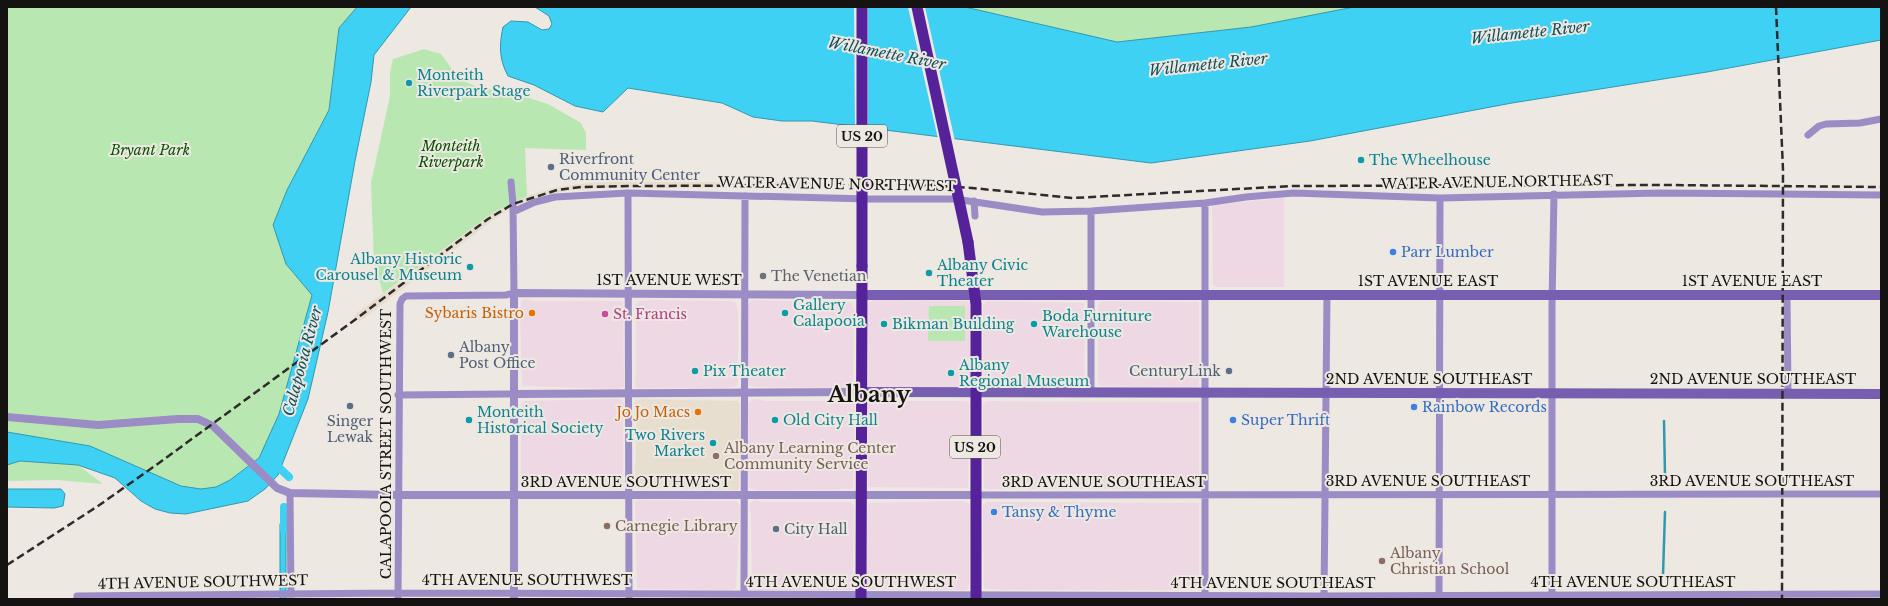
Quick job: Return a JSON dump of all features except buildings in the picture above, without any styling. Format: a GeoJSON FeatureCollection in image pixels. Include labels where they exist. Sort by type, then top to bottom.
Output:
{"type":"FeatureCollection","features":[{"type":"Feature","properties":{"kind":"highway","name":"US 20"},"geometry":{"type":"LineString","coordinates":[[861,597],[862,7]]}},
{"type":"Feature","properties":{"kind":"highway","name":"US 20"},"geometry":{"type":"LineString","coordinates":[[917,7],[968,242],[976,295],[976,597]]}},
{"type":"Feature","properties":{"kind":"main road","name":"1ST AVENUE WEST"},"geometry":{"type":"LineString","coordinates":[[862,295],[976,295]]}},
{"type":"Feature","properties":{"kind":"main road","name":"1ST AVENUE EAST"},"geometry":{"type":"LineString","coordinates":[[976,295],[1881,295]]}},
{"type":"Feature","properties":{"kind":"main road","name":"2ND AVENUE SOUTHEAST"},"geometry":{"type":"LineString","coordinates":[[861,392],[976,391],[1327,392],[1439,394],[1881,394]]}},
{"type":"Feature","properties":{"kind":"street"},"geometry":{"type":"LineString","coordinates":[[1808,135],[1819,126],[1826,124],[1860,123],[1881,120]]}},
{"type":"Feature","properties":{"kind":"street"},"geometry":{"type":"LineString","coordinates":[[511,182],[514,293],[514,596]]}},
{"type":"Feature","properties":{"kind":"street"},"geometry":{"type":"LineString","coordinates":[[628,193],[629,596]]}},
{"type":"Feature","properties":{"kind":"street","name":"WATER AVENUE NORTHWEST"},"geometry":{"type":"LineString","coordinates":[[513,212],[535,202],[555,197],[628,193],[869,200],[937,198],[974,201],[1042,212],[1091,212]]}},
{"type":"Feature","properties":{"kind":"street","name":"WATER AVENUE NORTHEAST"},"geometry":{"type":"LineString","coordinates":[[1091,212],[1206,203],[1246,197],[1294,194],[1440,198],[1554,194],[1666,193],[1881,195]]}},
{"type":"Feature","properties":{"kind":"street"},"geometry":{"type":"LineString","coordinates":[[1552,597],[1551,494],[1554,194]]}},
{"type":"Feature","properties":{"kind":"street"},"geometry":{"type":"LineString","coordinates":[[744,594],[743,393],[745,196]]}},
{"type":"Feature","properties":{"kind":"street"},"geometry":{"type":"LineString","coordinates":[[1439,598],[1438,495],[1440,198]]}},
{"type":"Feature","properties":{"kind":"street"},"geometry":{"type":"LineString","coordinates":[[974,201],[975,216]]}},
{"type":"Feature","properties":{"kind":"street"},"geometry":{"type":"LineString","coordinates":[[1205,598],[1206,203]]}},
{"type":"Feature","properties":{"kind":"street"},"geometry":{"type":"LineString","coordinates":[[1091,212],[1091,392]]}},
{"type":"Feature","properties":{"kind":"street","name":"1ST AVENUE WEST"},"geometry":{"type":"LineString","coordinates":[[410,296],[506,295],[514,293],[862,295]]}},
{"type":"Feature","properties":{"kind":"street"},"geometry":{"type":"LineString","coordinates":[[1324,598],[1327,295]]}},
{"type":"Feature","properties":{"kind":"street"},"geometry":{"type":"LineString","coordinates":[[1787,295],[1788,393]]}},
{"type":"Feature","properties":{"kind":"street","name":"CALAPOOIA STREET SOUTHWEST"},"geometry":{"type":"LineString","coordinates":[[398,596],[399,307],[402,299],[410,296]]}},
{"type":"Feature","properties":{"kind":"street"},"geometry":{"type":"LineString","coordinates":[[398,395],[861,392]]}},
{"type":"Feature","properties":{"kind":"street","name":"3RD AVENUE SOUTHWEST"},"geometry":{"type":"LineString","coordinates":[[7,417],[98,425],[198,419],[213,426],[278,488],[290,493],[398,495],[976,495]]}},
{"type":"Feature","properties":{"kind":"street"},"geometry":{"type":"LineString","coordinates":[[290,493],[290,595]]}},
{"type":"Feature","properties":{"kind":"street","name":"3RD AVENUE SOUTHEAST"},"geometry":{"type":"LineString","coordinates":[[976,495],[1881,494]]}},
{"type":"Feature","properties":{"kind":"street","name":"4TH AVENUE SOUTHWEST"},"geometry":{"type":"LineString","coordinates":[[77,598],[275,595],[629,596],[744,594],[861,597],[976,597]]}},
{"type":"Feature","properties":{"kind":"street","name":"4TH AVENUE SOUTHEAST"},"geometry":{"type":"LineString","coordinates":[[976,597],[1439,598],[1881,594]]}},
{"type":"Feature","properties":{"kind":"shaded area"},"geometry":{"type":"Polygon","coordinates":[[[844,182],[844,188],[613,188],[573,190],[547,195],[524,202],[500,215],[359,322],[354,315],[494,212],[527,196],[553,188],[586,183],[844,182]]]}},
{"type":"Feature","properties":{"kind":"shaded area"},"geometry":{"type":"Polygon","coordinates":[[[1284,198],[1284,287],[1216,287],[1213,284],[1212,205],[1284,198]]]}},
{"type":"Feature","properties":{"kind":"shaded area"},"geometry":{"type":"Polygon","coordinates":[[[525,299],[535,301],[621,301],[623,303],[624,386],[618,389],[522,386],[520,308],[522,301],[525,299]]]}},
{"type":"Feature","properties":{"kind":"shaded area"},"geometry":{"type":"Polygon","coordinates":[[[752,300],[851,302],[854,308],[853,386],[851,388],[750,386],[748,382],[748,305],[752,300]]]}},
{"type":"Feature","properties":{"kind":"shaded area"},"geometry":{"type":"Polygon","coordinates":[[[873,300],[967,301],[970,304],[970,384],[968,387],[870,388],[868,386],[867,305],[873,300]]]}},
{"type":"Feature","properties":{"kind":"shaded area"},"geometry":{"type":"Polygon","coordinates":[[[640,301],[732,301],[736,303],[738,310],[737,386],[727,388],[640,389],[635,387],[636,304],[640,301]]]}},
{"type":"Feature","properties":{"kind":"shaded area"},"geometry":{"type":"Polygon","coordinates":[[[987,301],[1084,303],[1085,385],[1082,387],[986,387],[983,385],[983,306],[987,301]]]}},
{"type":"Feature","properties":{"kind":"shaded area"},"geometry":{"type":"Polygon","coordinates":[[[1102,301],[1199,302],[1199,386],[1195,388],[1100,386],[1098,380],[1098,305],[1102,301]]]}},
{"type":"Feature","properties":{"kind":"shaded area"},"geometry":{"type":"Polygon","coordinates":[[[640,399],[738,401],[740,406],[739,488],[737,490],[644,488],[642,490],[635,488],[636,421],[634,404],[635,401],[640,399]]]}},
{"type":"Feature","properties":{"kind":"shaded area"},"geometry":{"type":"Polygon","coordinates":[[[756,399],[765,401],[853,402],[855,405],[853,487],[851,489],[757,490],[749,488],[748,403],[756,399]]]}},
{"type":"Feature","properties":{"kind":"shaded area"},"geometry":{"type":"Polygon","coordinates":[[[622,400],[624,405],[624,485],[622,490],[604,488],[523,488],[521,482],[521,405],[524,401],[622,400]]]}},
{"type":"Feature","properties":{"kind":"shaded area"},"geometry":{"type":"Polygon","coordinates":[[[870,401],[968,402],[968,488],[868,487],[867,404],[870,401]]]}},
{"type":"Feature","properties":{"kind":"shaded area"},"geometry":{"type":"Polygon","coordinates":[[[987,401],[1199,402],[1199,486],[1197,488],[1184,489],[984,488],[983,404],[987,401]]]}},
{"type":"Feature","properties":{"kind":"shaded area"},"geometry":{"type":"Polygon","coordinates":[[[636,500],[737,501],[740,507],[736,588],[733,590],[639,589],[637,587],[636,500]]]}},
{"type":"Feature","properties":{"kind":"shaded area"},"geometry":{"type":"Polygon","coordinates":[[[755,500],[764,502],[851,502],[854,506],[853,576],[856,583],[855,587],[851,590],[765,590],[758,592],[751,590],[749,584],[752,577],[751,514],[749,508],[750,503],[755,500]]]}},
{"type":"Feature","properties":{"kind":"shaded area"},"geometry":{"type":"Polygon","coordinates":[[[963,501],[970,505],[969,585],[966,590],[866,589],[868,503],[963,501]]]}},
{"type":"Feature","properties":{"kind":"shaded area"},"geometry":{"type":"Polygon","coordinates":[[[987,502],[1198,503],[1199,586],[1195,590],[1000,590],[984,588],[983,506],[987,502]]]}},
{"type":"Feature","properties":{"kind":"green space","name":"Bryant Park"},"geometry":{"type":"Polygon","coordinates":[[[7,7],[357,7],[339,28],[329,110],[287,190],[286,264],[312,295],[279,414],[270,438],[259,458],[230,480],[216,487],[201,489],[181,486],[90,446],[7,432],[7,7]]]}},
{"type":"Feature","properties":{"kind":"green space"},"geometry":{"type":"Polygon","coordinates":[[[972,7],[1354,7],[1251,27],[1117,42],[976,10],[972,7]]]}},
{"type":"Feature","properties":{"kind":"green space","name":"Monteith Riverpark"},"geometry":{"type":"Polygon","coordinates":[[[424,49],[441,54],[459,79],[478,87],[522,96],[548,104],[581,123],[586,133],[586,150],[525,148],[527,196],[494,212],[383,293],[374,263],[371,183],[390,96],[390,72],[393,59],[424,49]]]}},
{"type":"Feature","properties":{"kind":"green space"},"geometry":{"type":"Polygon","coordinates":[[[929,306],[965,306],[965,341],[928,341],[929,306]]]}},
{"type":"Feature","properties":{"kind":"green space"},"geometry":{"type":"Polygon","coordinates":[[[20,461],[78,465],[103,484],[57,480],[7,481],[7,465],[20,461]]]}},
{"type":"Feature","properties":{"kind":"water","name":"Calapooia River"},"geometry":{"type":"Polygon","coordinates":[[[357,7],[411,7],[374,55],[371,82],[355,161],[328,312],[308,399],[278,475],[265,489],[248,501],[186,514],[170,513],[155,509],[141,501],[115,478],[78,465],[20,461],[7,465],[7,432],[90,446],[181,486],[201,489],[216,487],[230,480],[259,458],[279,414],[312,295],[286,264],[273,225],[287,190],[329,110],[339,28],[357,7]]]}},
{"type":"Feature","properties":{"kind":"water","name":"Willamette River"},"geometry":{"type":"Polygon","coordinates":[[[535,7],[965,7],[1117,42],[1251,27],[1354,7],[1881,7],[1881,40],[1707,72],[1512,103],[1310,141],[1151,163],[812,121],[782,121],[753,117],[722,103],[628,88],[603,112],[575,106],[534,85],[508,76],[505,70],[501,58],[503,27],[511,21],[528,22],[542,30],[549,29],[552,24],[549,16],[535,7]]]}},
{"type":"Feature","properties":{"kind":"water"},"geometry":{"type":"Polygon","coordinates":[[[7,489],[61,489],[65,494],[63,506],[54,508],[7,507],[7,489]]]}},
{"type":"Feature","properties":{"kind":"water"},"geometry":{"type":"Polygon","coordinates":[[[286,520],[286,599],[280,599],[280,524],[282,521],[286,520]]]}},
{"type":"Feature","properties":{"kind":"pier"},"geometry":{"type":"Polygon","coordinates":[[[854,7],[868,7],[868,130],[855,129],[854,7]]]}},
{"type":"Feature","properties":{"kind":"pier"},"geometry":{"type":"Polygon","coordinates":[[[908,7],[925,7],[955,141],[938,139],[908,7]]]}},
{"type":"Feature","properties":{"kind":"waterway"},"geometry":{"type":"LineString","coordinates":[[1664,421],[1665,476]]}},
{"type":"Feature","properties":{"kind":"waterway"},"geometry":{"type":"LineString","coordinates":[[274,463],[289,477]]}},
{"type":"Feature","properties":{"kind":"waterway"},"geometry":{"type":"LineString","coordinates":[[284,507],[284,530]]}},
{"type":"Feature","properties":{"kind":"waterway"},"geometry":{"type":"LineString","coordinates":[[1663,575],[1665,512]]}},
{"type":"Feature","properties":{"kind":"railway"},"geometry":{"type":"LineString","coordinates":[[1776,7],[1783,170],[1782,599]]}},
{"type":"Feature","properties":{"kind":"railway"},"geometry":{"type":"LineString","coordinates":[[7,565],[98,506],[159,463],[356,319],[488,219],[513,204],[557,190],[581,187],[634,186],[922,185],[972,188],[1073,198],[1292,186],[1666,185],[1881,187]]}},
{"type":"Feature","properties":{"kind":"place","name":"Monteith Riverpark Stage"},"geometry":{"type":"Point","coordinates":[409,83]}},
{"type":"Feature","properties":{"kind":"place","name":"The Wheelhouse"},"geometry":{"type":"Point","coordinates":[1361,160]}},
{"type":"Feature","properties":{"kind":"place","name":"Riverfront Community Center"},"geometry":{"type":"Point","coordinates":[551,167]}},
{"type":"Feature","properties":{"kind":"place","name":"Parr Lumber"},"geometry":{"type":"Point","coordinates":[1393,252]}},
{"type":"Feature","properties":{"kind":"place","name":"Albany Historic Carousel & Museum"},"geometry":{"type":"Point","coordinates":[470,267]}},
{"type":"Feature","properties":{"kind":"place","name":"Albany Civic Theater"},"geometry":{"type":"Point","coordinates":[929,273]}},
{"type":"Feature","properties":{"kind":"place","name":"The Venetian"},"geometry":{"type":"Point","coordinates":[763,276]}},
{"type":"Feature","properties":{"kind":"place","name":"Sybaris Bistro"},"geometry":{"type":"Point","coordinates":[532,313]}},
{"type":"Feature","properties":{"kind":"place","name":"Gallery Calapooia"},"geometry":{"type":"Point","coordinates":[785,313]}},
{"type":"Feature","properties":{"kind":"place","name":"St. Francis"},"geometry":{"type":"Point","coordinates":[605,314]}},
{"type":"Feature","properties":{"kind":"place","name":"Bikman Building"},"geometry":{"type":"Point","coordinates":[884,324]}},
{"type":"Feature","properties":{"kind":"place","name":"Boda Furniture Warehouse"},"geometry":{"type":"Point","coordinates":[1034,324]}},
{"type":"Feature","properties":{"kind":"place","name":"Albany Post Office"},"geometry":{"type":"Point","coordinates":[451,355]}},
{"type":"Feature","properties":{"kind":"place","name":"Pix Theater"},"geometry":{"type":"Point","coordinates":[695,371]}},
{"type":"Feature","properties":{"kind":"place","name":"CenturyLink"},"geometry":{"type":"Point","coordinates":[1229,371]}},
{"type":"Feature","properties":{"kind":"place","name":"Albany Regional Museum"},"geometry":{"type":"Point","coordinates":[951,373]}},
{"type":"Feature","properties":{"kind":"place","name":"Singer Lewak"},"geometry":{"type":"Point","coordinates":[350,406]}},
{"type":"Feature","properties":{"kind":"place","name":"Rainbow Records"},"geometry":{"type":"Point","coordinates":[1414,407]}},
{"type":"Feature","properties":{"kind":"place","name":"Jo Jo Macs"},"geometry":{"type":"Point","coordinates":[698,412]}},
{"type":"Feature","properties":{"kind":"place","name":"Monteith Historical Society"},"geometry":{"type":"Point","coordinates":[469,420]}},
{"type":"Feature","properties":{"kind":"place","name":"Old City Hall"},"geometry":{"type":"Point","coordinates":[775,420]}},
{"type":"Feature","properties":{"kind":"place","name":"Super Thrift"},"geometry":{"type":"Point","coordinates":[1233,420]}},
{"type":"Feature","properties":{"kind":"place","name":"Two Rivers Market"},"geometry":{"type":"Point","coordinates":[713,443]}},
{"type":"Feature","properties":{"kind":"place","name":"Albany Learning Center Community Service"},"geometry":{"type":"Point","coordinates":[716,456]}},
{"type":"Feature","properties":{"kind":"place","name":"Tansy & Thyme"},"geometry":{"type":"Point","coordinates":[994,512]}},
{"type":"Feature","properties":{"kind":"place","name":"Carnegie Library"},"geometry":{"type":"Point","coordinates":[607,526]}},
{"type":"Feature","properties":{"kind":"place","name":"City Hall"},"geometry":{"type":"Point","coordinates":[776,529]}},
{"type":"Feature","properties":{"kind":"place","name":"Albany Christian School"},"geometry":{"type":"Point","coordinates":[1382,561]}},
{"type":"Feature","properties":{"kind":"district","name":"Albany"},"geometry":{"type":"Point","coordinates":[869,394]}}]}
